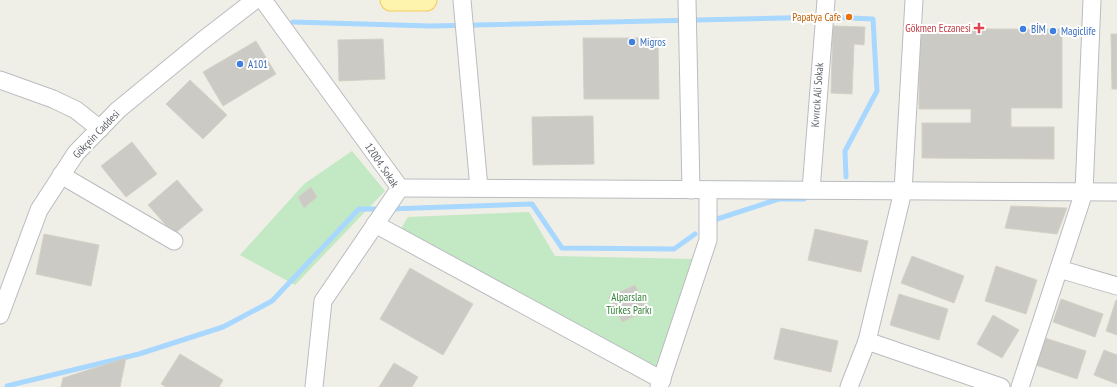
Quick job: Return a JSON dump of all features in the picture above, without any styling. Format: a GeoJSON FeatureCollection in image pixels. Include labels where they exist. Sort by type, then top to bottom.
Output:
{"type":"FeatureCollection","features":[{"type":"Feature","properties":{"kind":"main road"},"geometry":{"type":"LineString","coordinates":[[391,0],[426,0]]}},
{"type":"Feature","properties":{"kind":"street","name":"Gökçein Caddesi"},"geometry":{"type":"LineString","coordinates":[[0,315],[39,210],[76,153],[118,110],[255,0]]}},
{"type":"Feature","properties":{"kind":"street","name":"12004. Sokak"},"geometry":{"type":"LineString","coordinates":[[263,0],[400,188],[323,301],[314,387]]}},
{"type":"Feature","properties":{"kind":"street"},"geometry":{"type":"LineString","coordinates":[[849,387],[867,341],[903,191],[914,0]]}},
{"type":"Feature","properties":{"kind":"street"},"geometry":{"type":"LineString","coordinates":[[1020,387],[1084,192],[1092,0]]}},
{"type":"Feature","properties":{"kind":"street"},"geometry":{"type":"LineString","coordinates":[[688,4],[691,190]]}},
{"type":"Feature","properties":{"kind":"street"},"geometry":{"type":"LineString","coordinates":[[463,7],[479,188]]}},
{"type":"Feature","properties":{"kind":"street","name":"Kıvırcık Ali Sokak"},"geometry":{"type":"LineString","coordinates":[[811,190],[824,14]]}},
{"type":"Feature","properties":{"kind":"street"},"geometry":{"type":"LineString","coordinates":[[0,80],[53,99],[76,110],[100,129]]}},
{"type":"Feature","properties":{"kind":"street"},"geometry":{"type":"LineString","coordinates":[[62,175],[174,241]]}},
{"type":"Feature","properties":{"kind":"street"},"geometry":{"type":"LineString","coordinates":[[400,188],[1117,192]]}},
{"type":"Feature","properties":{"kind":"street"},"geometry":{"type":"LineString","coordinates":[[381,216],[661,383],[708,240],[708,190]]}},
{"type":"Feature","properties":{"kind":"street"},"geometry":{"type":"LineString","coordinates":[[1059,269],[1117,286]]}},
{"type":"Feature","properties":{"kind":"street"},"geometry":{"type":"LineString","coordinates":[[867,341],[1001,387]]}},
{"type":"Feature","properties":{"kind":"green space"},"geometry":{"type":"Polygon","coordinates":[[[352,151],[385,191],[295,285],[240,255],[304,184],[352,151]]]}},
{"type":"Feature","properties":{"kind":"green space","name":"Alparslan Türkes Parkı"},"geometry":{"type":"Polygon","coordinates":[[[529,212],[555,256],[695,259],[656,371],[399,232],[408,217],[529,212]]]}},
{"type":"Feature","properties":{"kind":"building"},"geometry":{"type":"Polygon","coordinates":[[[833,26],[865,27],[864,45],[854,44],[852,94],[831,93],[833,26]]]}},
{"type":"Feature","properties":{"kind":"building"},"geometry":{"type":"Polygon","coordinates":[[[919,29],[1062,29],[1062,108],[1011,108],[1011,127],[1054,127],[1054,159],[922,158],[922,123],[971,123],[971,109],[919,109],[919,29]]]}},
{"type":"Feature","properties":{"kind":"building"},"geometry":{"type":"Polygon","coordinates":[[[1111,34],[1117,34],[1117,89],[1112,89],[1111,34]]]}},
{"type":"Feature","properties":{"kind":"building"},"geometry":{"type":"Polygon","coordinates":[[[583,38],[658,38],[659,99],[584,99],[583,38]]]}},
{"type":"Feature","properties":{"kind":"building"},"geometry":{"type":"Polygon","coordinates":[[[383,39],[385,79],[339,81],[338,40],[383,39]]]}},
{"type":"Feature","properties":{"kind":"building"},"geometry":{"type":"Polygon","coordinates":[[[256,41],[276,74],[223,106],[203,72],[256,41]]]}},
{"type":"Feature","properties":{"kind":"building"},"geometry":{"type":"Polygon","coordinates":[[[190,80],[227,115],[203,139],[166,104],[190,80]]]}},
{"type":"Feature","properties":{"kind":"building"},"geometry":{"type":"Polygon","coordinates":[[[593,116],[594,164],[533,165],[532,117],[593,116]]]}},
{"type":"Feature","properties":{"kind":"building"},"geometry":{"type":"Polygon","coordinates":[[[132,142],[157,174],[126,197],[101,166],[132,142]]]}},
{"type":"Feature","properties":{"kind":"building"},"geometry":{"type":"Polygon","coordinates":[[[177,180],[203,210],[174,234],[148,205],[177,180]]]}},
{"type":"Feature","properties":{"kind":"building"},"geometry":{"type":"Polygon","coordinates":[[[311,187],[317,197],[304,208],[298,197],[311,187]]]}},
{"type":"Feature","properties":{"kind":"building"},"geometry":{"type":"Polygon","coordinates":[[[1011,206],[1067,208],[1057,234],[1005,228],[1011,206]]]}},
{"type":"Feature","properties":{"kind":"building"},"geometry":{"type":"Polygon","coordinates":[[[815,229],[868,241],[861,272],[808,260],[815,229]]]}},
{"type":"Feature","properties":{"kind":"building"},"geometry":{"type":"Polygon","coordinates":[[[44,234],[99,245],[91,286],[36,274],[44,234]]]}},
{"type":"Feature","properties":{"kind":"building"},"geometry":{"type":"Polygon","coordinates":[[[912,256],[964,276],[954,303],[901,283],[912,256]]]}},
{"type":"Feature","properties":{"kind":"building"},"geometry":{"type":"Polygon","coordinates":[[[996,266],[1037,280],[1026,314],[985,301],[996,266]]]}},
{"type":"Feature","properties":{"kind":"building"},"geometry":{"type":"Polygon","coordinates":[[[410,268],[473,304],[443,355],[380,319],[410,268]]]}},
{"type":"Feature","properties":{"kind":"building"},"geometry":{"type":"Polygon","coordinates":[[[635,285],[647,310],[622,322],[609,297],[635,285]]]}},
{"type":"Feature","properties":{"kind":"building"},"geometry":{"type":"Polygon","coordinates":[[[899,294],[948,309],[939,340],[890,325],[899,294]]]}},
{"type":"Feature","properties":{"kind":"building"},"geometry":{"type":"Polygon","coordinates":[[[1061,299],[1103,314],[1095,337],[1053,322],[1061,299]]]}},
{"type":"Feature","properties":{"kind":"building"},"geometry":{"type":"Polygon","coordinates":[[[1117,300],[1117,335],[1106,331],[1117,300]]]}},
{"type":"Feature","properties":{"kind":"building"},"geometry":{"type":"Polygon","coordinates":[[[993,315],[1019,330],[1002,358],[977,344],[993,315]]]}},
{"type":"Feature","properties":{"kind":"building"},"geometry":{"type":"Polygon","coordinates":[[[781,328],[838,341],[831,372],[774,359],[781,328]]]}},
{"type":"Feature","properties":{"kind":"building"},"geometry":{"type":"Polygon","coordinates":[[[1045,338],[1086,351],[1077,379],[1036,365],[1045,338]]]}},
{"type":"Feature","properties":{"kind":"building"},"geometry":{"type":"Polygon","coordinates":[[[1104,350],[1117,355],[1117,384],[1094,375],[1104,350]]]}},
{"type":"Feature","properties":{"kind":"building"},"geometry":{"type":"Polygon","coordinates":[[[180,354],[223,380],[219,387],[166,387],[161,384],[180,354]]]}},
{"type":"Feature","properties":{"kind":"building"},"geometry":{"type":"Polygon","coordinates":[[[126,358],[120,387],[61,387],[63,378],[126,358]]]}},
{"type":"Feature","properties":{"kind":"building"},"geometry":{"type":"Polygon","coordinates":[[[394,363],[418,377],[412,387],[379,387],[394,363]]]}},
{"type":"Feature","properties":{"kind":"waterway"},"geometry":{"type":"LineString","coordinates":[[293,22],[431,26],[827,17],[873,19],[877,91],[845,151],[846,177]]}},
{"type":"Feature","properties":{"kind":"waterway"},"geometry":{"type":"LineString","coordinates":[[714,220],[779,199],[804,199]]}},
{"type":"Feature","properties":{"kind":"waterway"},"geometry":{"type":"LineString","coordinates":[[389,209],[532,204],[562,248],[674,249],[695,234]]}},
{"type":"Feature","properties":{"kind":"waterway"},"geometry":{"type":"LineString","coordinates":[[7,386],[139,354],[223,327],[272,301],[359,209],[381,209]]}},
{"type":"Feature","properties":{"kind":"place","name":"Papatya Cafe"},"geometry":{"type":"Point","coordinates":[849,17]}},
{"type":"Feature","properties":{"kind":"place","name":"Gökmen Eczanesi"},"geometry":{"type":"Point","coordinates":[979,28]}},
{"type":"Feature","properties":{"kind":"place","name":"BİM"},"geometry":{"type":"Point","coordinates":[1023,29]}},
{"type":"Feature","properties":{"kind":"place","name":"Magiclife"},"geometry":{"type":"Point","coordinates":[1053,31]}},
{"type":"Feature","properties":{"kind":"place","name":"Migros"},"geometry":{"type":"Point","coordinates":[632,42]}},
{"type":"Feature","properties":{"kind":"place","name":"A101"},"geometry":{"type":"Point","coordinates":[240,64]}}]}
